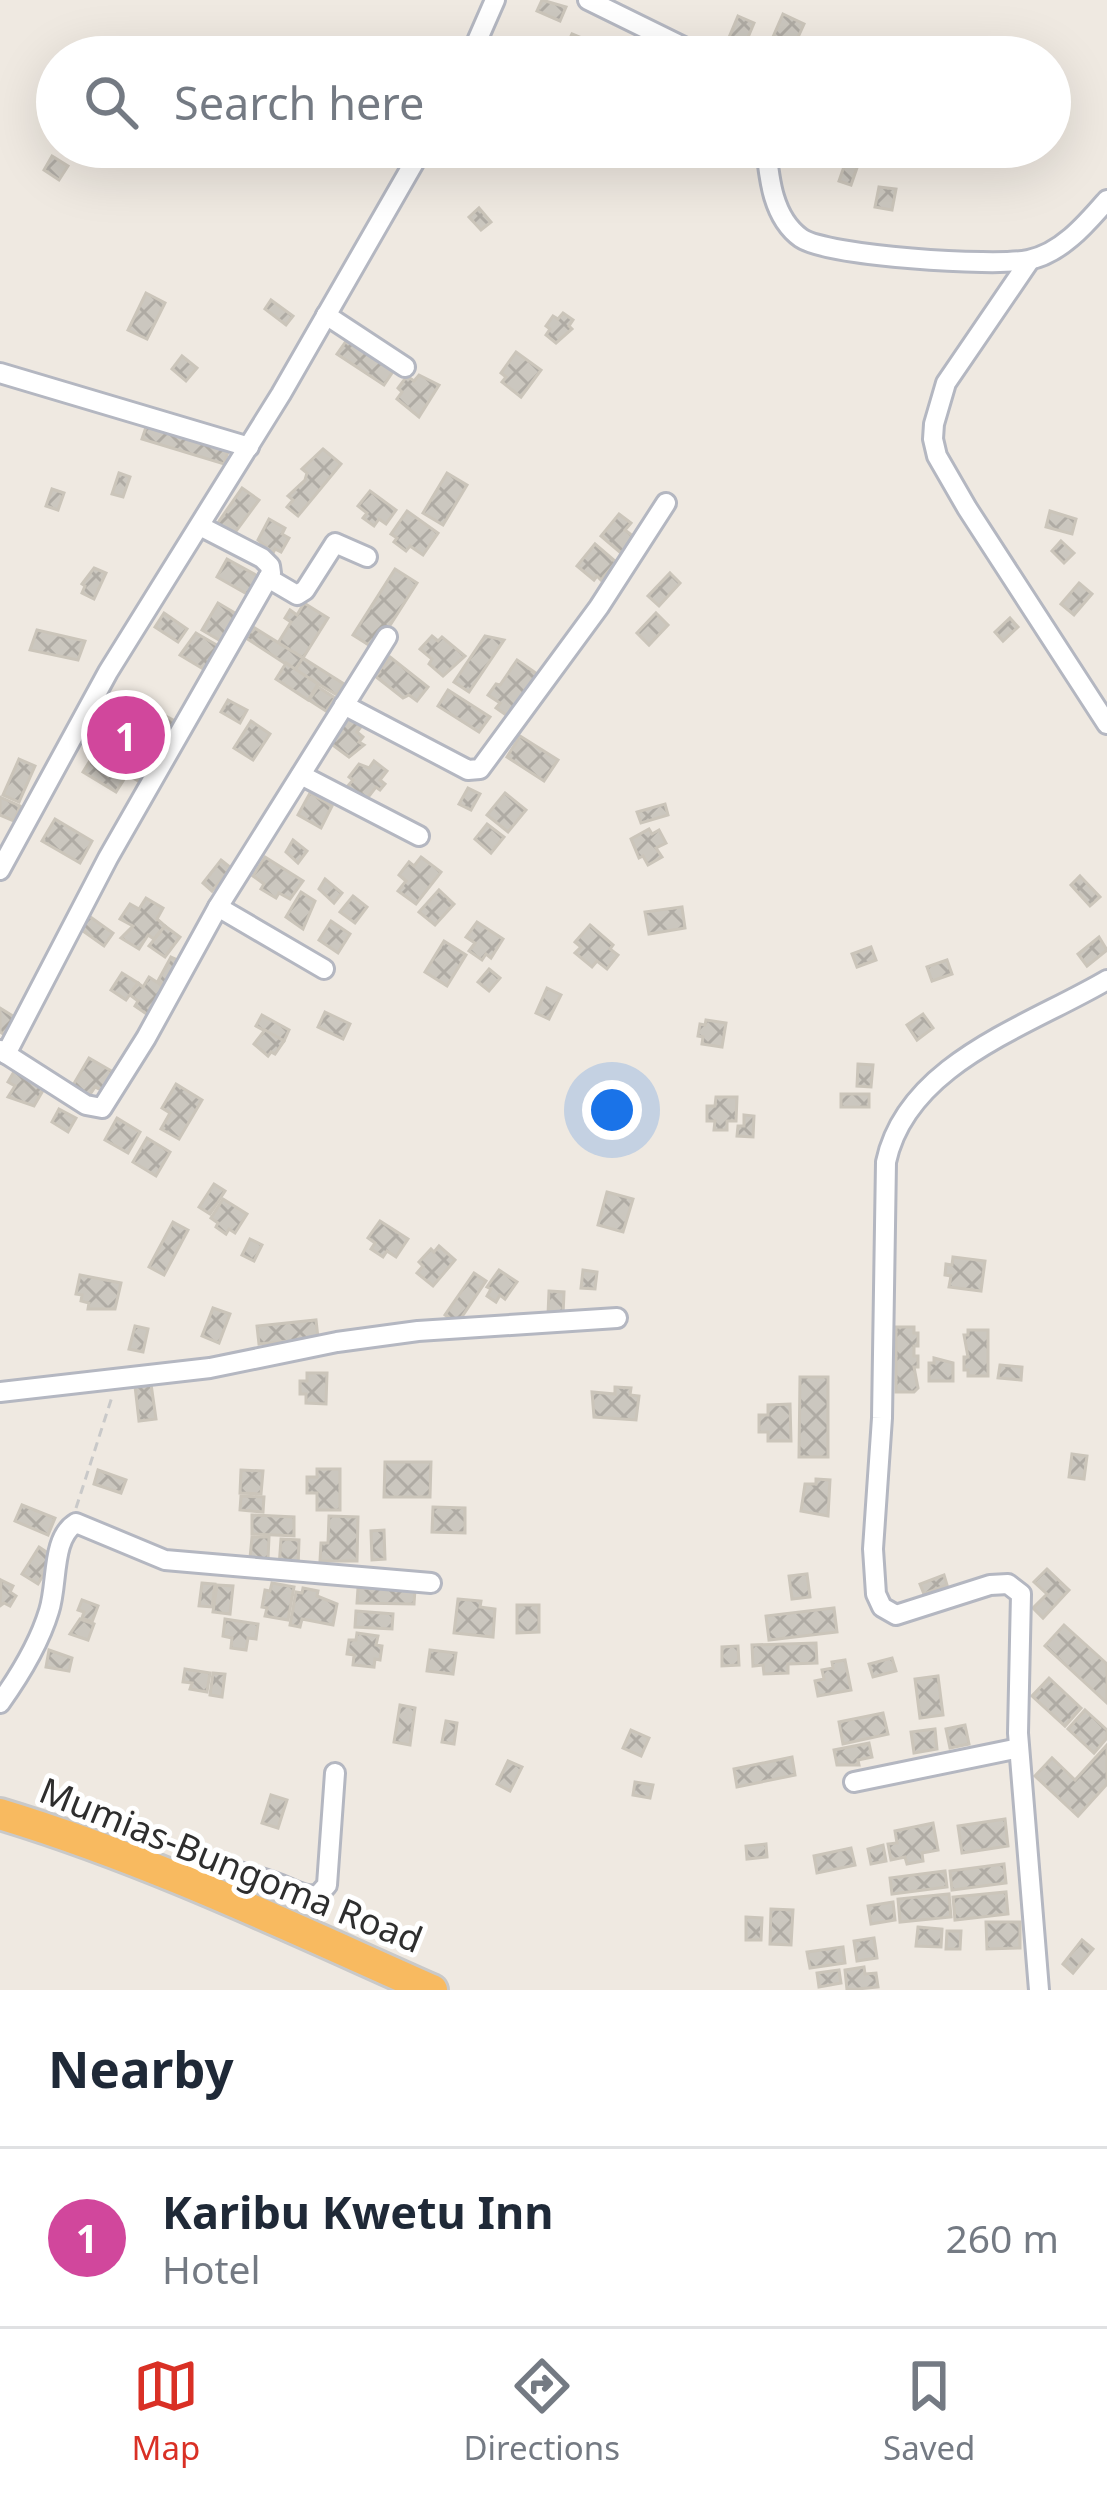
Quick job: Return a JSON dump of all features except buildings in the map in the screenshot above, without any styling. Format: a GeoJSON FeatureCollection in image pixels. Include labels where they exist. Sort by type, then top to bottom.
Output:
{"type":"FeatureCollection","features":[{"type":"Feature","properties":{"kind":"highway","name":"Mumias-Bungoma Road"},"geometry":{"type":"LineString","coordinates":[[0,1814],[98,1845],[432,1990]]}},
{"type":"Feature","properties":{"kind":"street"},"geometry":{"type":"LineString","coordinates":[[479,36],[495,0]]}},
{"type":"Feature","properties":{"kind":"street"},"geometry":{"type":"LineString","coordinates":[[588,0],[661,36]]}},
{"type":"Feature","properties":{"kind":"street"},"geometry":{"type":"LineString","coordinates":[[0,870],[108,672],[249,447],[411,168]]}},
{"type":"Feature","properties":{"kind":"street"},"geometry":{"type":"LineString","coordinates":[[769,168],[784,221],[803,240],[819,247],[967,261],[1030,260]]}},
{"type":"Feature","properties":{"kind":"street"},"geometry":{"type":"LineString","coordinates":[[1107,200],[1078,232],[1030,260],[946,383],[933,439],[937,456],[967,508],[1107,724]]}},
{"type":"Feature","properties":{"kind":"street"},"geometry":{"type":"LineString","coordinates":[[326,315],[405,367]]}},
{"type":"Feature","properties":{"kind":"street"},"geometry":{"type":"LineString","coordinates":[[0,373],[249,447]]}},
{"type":"Feature","properties":{"kind":"street"},"geometry":{"type":"LineString","coordinates":[[344,705],[468,770],[480,769],[598,607],[666,503]]}},
{"type":"Feature","properties":{"kind":"street"},"geometry":{"type":"LineString","coordinates":[[200,526],[272,568],[3,1052],[86,1105],[102,1108],[218,907],[388,637]]}},
{"type":"Feature","properties":{"kind":"street"},"geometry":{"type":"LineString","coordinates":[[268,578],[297,595],[335,543],[367,557]]}},
{"type":"Feature","properties":{"kind":"street"},"geometry":{"type":"LineString","coordinates":[[301,775],[419,836]]}},
{"type":"Feature","properties":{"kind":"street"},"geometry":{"type":"LineString","coordinates":[[218,907],[324,969]]}},
{"type":"Feature","properties":{"kind":"street"},"geometry":{"type":"LineString","coordinates":[[1039,1990],[1019,1748],[1023,1606],[1017,1590],[1004,1583],[990,1585],[896,1615],[882,1607],[876,1594],[873,1549],[882,1418],[886,1162],[891,1136],[903,1115],[942,1076],[1107,980]]}},
{"type":"Feature","properties":{"kind":"street"},"geometry":{"type":"LineString","coordinates":[[0,1392],[210,1368],[418,1331],[617,1318]]}},
{"type":"Feature","properties":{"kind":"street"},"geometry":{"type":"LineString","coordinates":[[0,1703],[45,1623],[61,1539],[76,1523],[179,1562],[431,1583]]}},
{"type":"Feature","properties":{"kind":"street"},"geometry":{"type":"LineString","coordinates":[[854,1783],[1019,1748]]}},
{"type":"Feature","properties":{"kind":"street"},"geometry":{"type":"LineString","coordinates":[[176,1877],[212,1868],[318,1895],[328,1873],[335,1773]]}},
{"type":"Feature","properties":{"kind":"path"},"geometry":{"type":"LineString","coordinates":[[70,1526],[118,1378]]}},
{"type":"Feature","properties":{"kind":"place","name":"Karibu Kwetu Inn"},"geometry":{"type":"Point","coordinates":[126,735]}}]}
